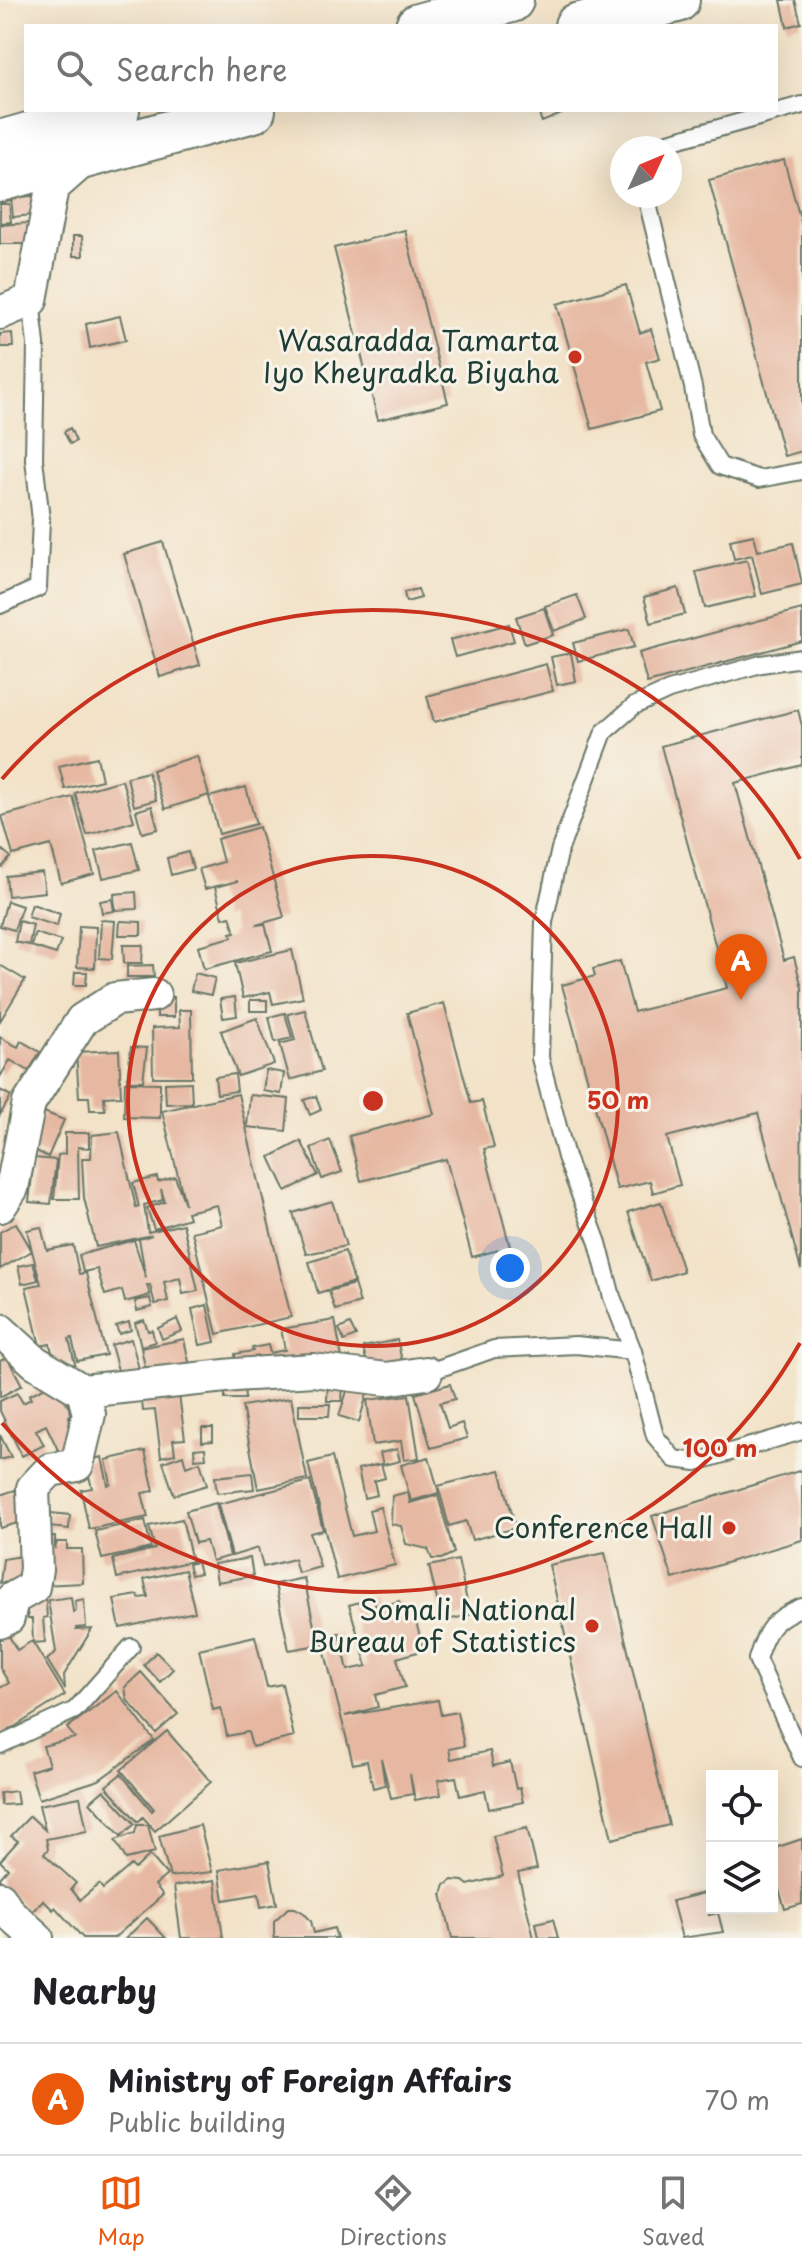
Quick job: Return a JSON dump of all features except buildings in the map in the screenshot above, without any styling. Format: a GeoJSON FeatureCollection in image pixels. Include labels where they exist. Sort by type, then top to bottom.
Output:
{"type":"FeatureCollection","features":[{"type":"Feature","properties":{"kind":"street"},"geometry":{"type":"LineString","coordinates":[[425,24],[511,0]]}},
{"type":"Feature","properties":{"kind":"street"},"geometry":{"type":"LineString","coordinates":[[585,24],[677,0]]}},
{"type":"Feature","properties":{"kind":"street"},"geometry":{"type":"LineString","coordinates":[[0,143],[110,112]]}},
{"type":"Feature","properties":{"kind":"street"},"geometry":{"type":"LineString","coordinates":[[0,179],[245,112]]}},
{"type":"Feature","properties":{"kind":"street"},"geometry":{"type":"LineString","coordinates":[[0,313],[31,300],[52,188],[93,152]]}},
{"type":"Feature","properties":{"kind":"street"},"geometry":{"type":"LineString","coordinates":[[0,1206],[12,1188],[29,1103],[82,1020],[115,999],[154,995]]}},
{"type":"Feature","properties":{"kind":"street"},"geometry":{"type":"LineString","coordinates":[[0,1330],[35,1362],[83,1391],[313,1370],[386,1379],[426,1373]]}},
{"type":"Feature","properties":{"kind":"street"},"geometry":{"type":"LineString","coordinates":[[0,1622],[8,1618],[12,1599],[33,1587],[36,1569],[33,1488],[50,1470],[77,1465],[89,1414],[83,1391]]}},
{"type":"Feature","properties":{"kind":"street"},"geometry":{"type":"LineString","coordinates":[[0,1898],[9,1913],[37,1938]]}},
{"type":"Feature","properties":{"kind":"lane"},"geometry":{"type":"LineString","coordinates":[[778,112],[802,105]]}},
{"type":"Feature","properties":{"kind":"lane"},"geometry":{"type":"LineString","coordinates":[[682,138],[777,112]]}},
{"type":"Feature","properties":{"kind":"lane"},"geometry":{"type":"LineString","coordinates":[[649,208],[693,387],[701,435],[720,466],[759,479],[802,471]]}},
{"type":"Feature","properties":{"kind":"lane"},"geometry":{"type":"LineString","coordinates":[[0,605],[38,588],[41,520],[34,459],[36,344],[31,300]]}},
{"type":"Feature","properties":{"kind":"lane"},"geometry":{"type":"LineString","coordinates":[[802,658],[761,664],[669,690],[634,706],[604,732],[560,849],[544,922],[540,1058],[566,1157],[633,1351],[655,1436],[674,1459],[696,1462],[802,1431]]}},
{"type":"Feature","properties":{"kind":"lane"},"geometry":{"type":"LineString","coordinates":[[426,1373],[494,1349],[576,1345],[633,1351]]}},
{"type":"Feature","properties":{"kind":"lane"},"geometry":{"type":"LineString","coordinates":[[802,1607],[780,1616],[765,1635],[757,1659],[802,1758]]}},
{"type":"Feature","properties":{"kind":"lane"},"geometry":{"type":"LineString","coordinates":[[0,1745],[75,1710],[131,1647]]}},
{"type":"Feature","properties":{"kind":"place","name":"Wasaradda Tamarta Iyo Kheyradka Biyaha"},"geometry":{"type":"Point","coordinates":[575,357]}},
{"type":"Feature","properties":{"kind":"place","name":"Ministry of Foreign Affairs"},"geometry":{"type":"Point","coordinates":[741,1000]}},
{"type":"Feature","properties":{"kind":"place","name":"Conference Hall"},"geometry":{"type":"Point","coordinates":[729,1528]}},
{"type":"Feature","properties":{"kind":"place","name":"Somali National Bureau of Statistics"},"geometry":{"type":"Point","coordinates":[592,1626]}}]}
